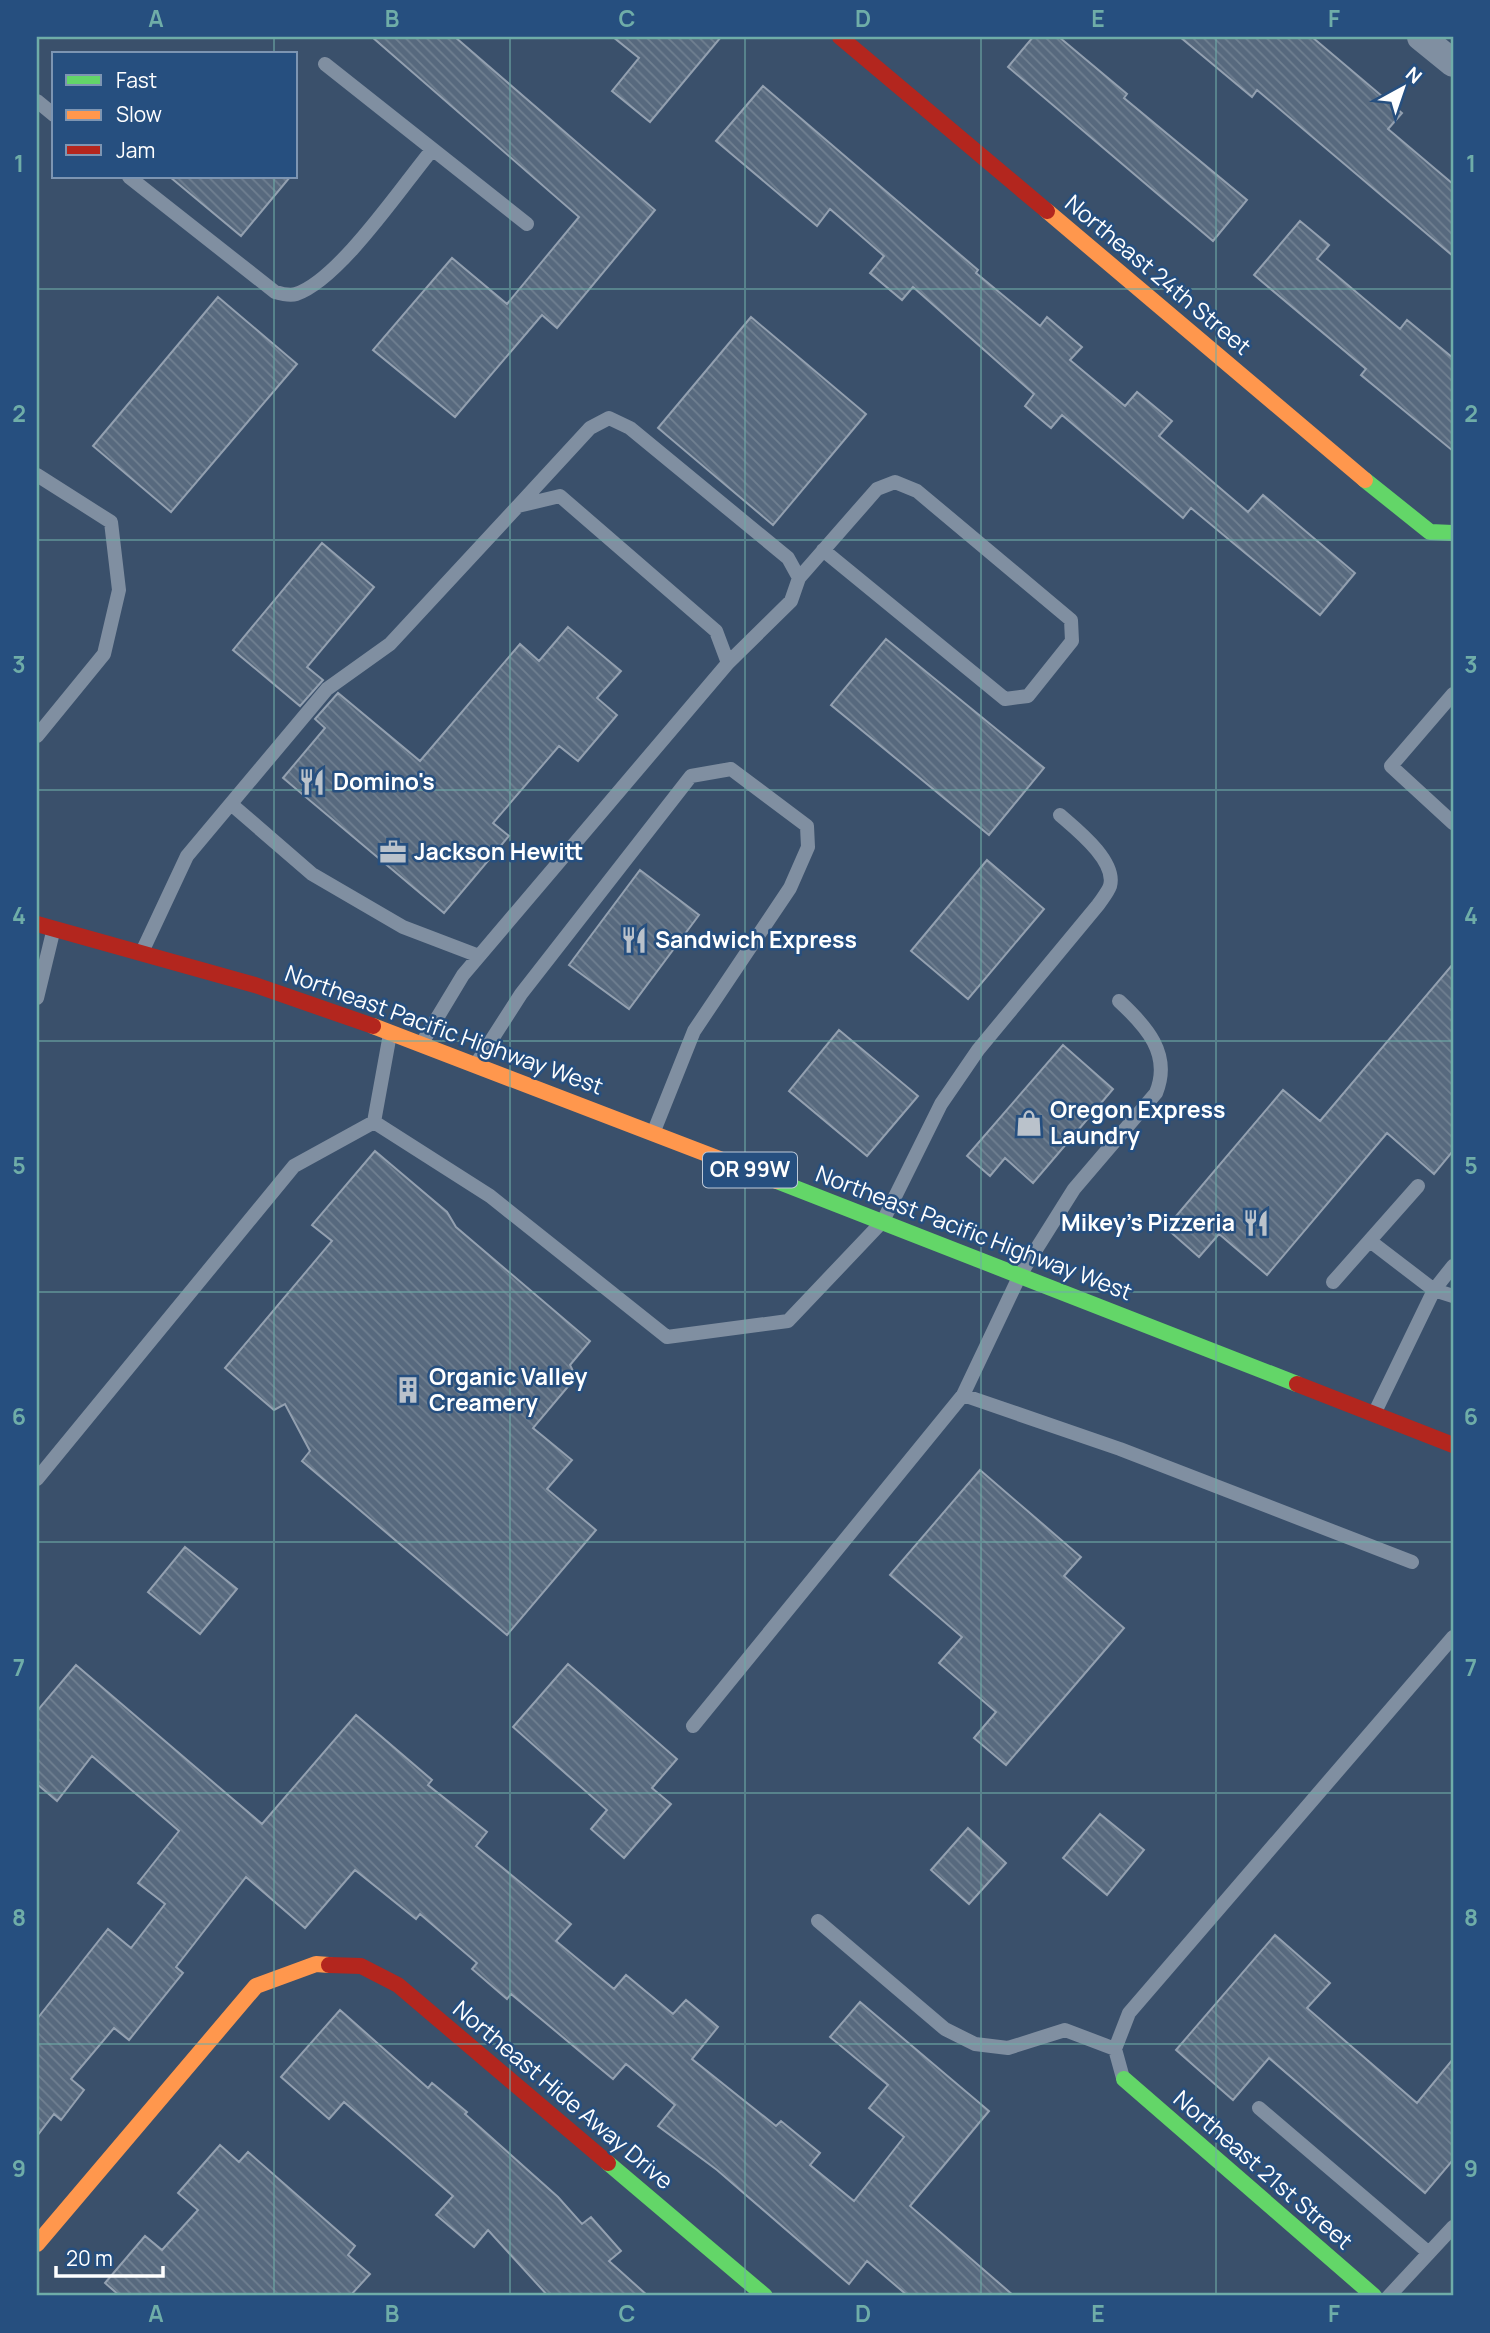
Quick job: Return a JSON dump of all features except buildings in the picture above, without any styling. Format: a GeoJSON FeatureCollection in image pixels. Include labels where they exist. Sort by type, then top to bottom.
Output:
{"type":"FeatureCollection","features":[{"type":"Feature","properties":{"kind":"main road","name":"Northeast 24th Street"},"geometry":{"type":"LineString","coordinates":[[840,37],[1410,518],[1430,532],[1453,533]]}},
{"type":"Feature","properties":{"kind":"main road","name":"Northeast Pacific Highway West"},"geometry":{"type":"LineString","coordinates":[[37,924],[255,985],[476,1064],[1453,1445]]}},
{"type":"Feature","properties":{"kind":"main road","name":"Northeast Hide Away Drive"},"geometry":{"type":"LineString","coordinates":[[37,2244],[256,1986],[316,1964],[361,1966],[398,1986],[765,2296]]}},
{"type":"Feature","properties":{"kind":"main road","name":"Northeast 21st Street"},"geometry":{"type":"LineString","coordinates":[[1124,2079],[1374,2296]]}},
{"type":"Feature","properties":{"kind":"street"},"geometry":{"type":"LineString","coordinates":[[1421,37],[1453,63]]}},
{"type":"Feature","properties":{"kind":"lane"},"geometry":{"type":"LineString","coordinates":[[325,64],[527,224]]}},
{"type":"Feature","properties":{"kind":"lane"},"geometry":{"type":"LineString","coordinates":[[37,101],[52,114]]}},
{"type":"Feature","properties":{"kind":"lane"},"geometry":{"type":"LineString","coordinates":[[130,178],[275,292],[294,296],[313,286],[345,257],[432,150]]}},
{"type":"Feature","properties":{"kind":"lane"},"geometry":{"type":"LineString","coordinates":[[142,952],[187,856],[327,688],[390,644],[590,428],[609,418],[630,428],[788,558],[799,578]]}},
{"type":"Feature","properties":{"kind":"lane"},"geometry":{"type":"LineString","coordinates":[[37,475],[111,522],[119,590],[104,654],[37,736]]}},
{"type":"Feature","properties":{"kind":"lane"},"geometry":{"type":"LineString","coordinates":[[421,1044],[463,975],[728,663],[790,601],[799,578],[877,489],[895,482],[917,491],[1072,620],[1072,641],[1028,696],[1005,699],[823,551]]}},
{"type":"Feature","properties":{"kind":"lane"},"geometry":{"type":"LineString","coordinates":[[518,506],[559,496],[716,631],[728,663]]}},
{"type":"Feature","properties":{"kind":"lane"},"geometry":{"type":"LineString","coordinates":[[1453,694],[1391,766],[1453,823]]}},
{"type":"Feature","properties":{"kind":"lane"},"geometry":{"type":"LineString","coordinates":[[476,1064],[521,993],[691,776],[731,769],[807,826],[808,847],[790,888],[694,1031],[654,1132]]}},
{"type":"Feature","properties":{"kind":"lane"},"geometry":{"type":"LineString","coordinates":[[230,804],[312,874],[403,927],[479,956]]}},
{"type":"Feature","properties":{"kind":"lane"},"geometry":{"type":"LineString","coordinates":[[374,1122],[490,1196],[667,1337],[788,1321],[883,1222],[941,1104],[978,1050],[1098,905],[1111,884],[1108,871],[1095,846],[1060,815]]}},
{"type":"Feature","properties":{"kind":"lane"},"geometry":{"type":"LineString","coordinates":[[37,998],[54,928]]}},
{"type":"Feature","properties":{"kind":"lane"},"geometry":{"type":"LineString","coordinates":[[693,1726],[963,1395],[1020,1275],[1074,1189],[1156,1093],[1161,1079],[1162,1061],[1154,1041],[1119,1001]]}},
{"type":"Feature","properties":{"kind":"lane"},"geometry":{"type":"LineString","coordinates":[[374,1122],[390,1033]]}},
{"type":"Feature","properties":{"kind":"lane"},"geometry":{"type":"LineString","coordinates":[[37,1479],[294,1166],[374,1122]]}},
{"type":"Feature","properties":{"kind":"lane"},"geometry":{"type":"LineString","coordinates":[[1334,1282],[1418,1186]]}},
{"type":"Feature","properties":{"kind":"lane"},"geometry":{"type":"LineString","coordinates":[[1370,1241],[1434,1290],[1453,1296]]}},
{"type":"Feature","properties":{"kind":"lane"},"geometry":{"type":"LineString","coordinates":[[1374,1415],[1434,1290],[1453,1266]]}},
{"type":"Feature","properties":{"kind":"lane"},"geometry":{"type":"LineString","coordinates":[[963,1395],[1119,1449],[1412,1562]]}},
{"type":"Feature","properties":{"kind":"lane"},"geometry":{"type":"LineString","coordinates":[[1124,2079],[1115,2049],[1129,2013],[1453,1637]]}},
{"type":"Feature","properties":{"kind":"lane"},"geometry":{"type":"LineString","coordinates":[[818,1921],[945,2029],[975,2044],[1008,2048],[1065,2030],[1115,2049]]}},
{"type":"Feature","properties":{"kind":"lane"},"geometry":{"type":"LineString","coordinates":[[1259,2108],[1429,2253]]}},
{"type":"Feature","properties":{"kind":"lane"},"geometry":{"type":"LineString","coordinates":[[1389,2296],[1453,2227]]}},
{"type":"Feature","properties":{"kind":"traffic: fast"},"geometry":{"type":"LineString","coordinates":[[1365,480],[1430,532],[1453,533]]}},
{"type":"Feature","properties":{"kind":"traffic: fast"},"geometry":{"type":"LineString","coordinates":[[777,1181],[1297,1384]]}},
{"type":"Feature","properties":{"kind":"traffic: fast"},"geometry":{"type":"LineString","coordinates":[[1124,2079],[1374,2296]]}},
{"type":"Feature","properties":{"kind":"traffic: fast"},"geometry":{"type":"LineString","coordinates":[[608,2163],[765,2296]]}},
{"type":"Feature","properties":{"kind":"traffic: slow"},"geometry":{"type":"LineString","coordinates":[[1047,211],[1365,480]]}},
{"type":"Feature","properties":{"kind":"traffic: slow"},"geometry":{"type":"LineString","coordinates":[[373,1026],[777,1181]]}},
{"type":"Feature","properties":{"kind":"traffic: slow"},"geometry":{"type":"LineString","coordinates":[[37,2244],[256,1986],[316,1964],[329,1965]]}},
{"type":"Feature","properties":{"kind":"traffic: jam"},"geometry":{"type":"LineString","coordinates":[[840,37],[1047,211]]}},
{"type":"Feature","properties":{"kind":"traffic: jam"},"geometry":{"type":"LineString","coordinates":[[37,924],[255,985],[373,1026]]}},
{"type":"Feature","properties":{"kind":"traffic: jam"},"geometry":{"type":"LineString","coordinates":[[1297,1384],[1453,1445]]}},
{"type":"Feature","properties":{"kind":"traffic: jam"},"geometry":{"type":"LineString","coordinates":[[329,1965],[361,1966],[398,1985],[608,2163]]}},
{"type":"Feature","properties":{"kind":"place","name":"Domino's"},"geometry":{"type":"Point","coordinates":[312,782]}},
{"type":"Feature","properties":{"kind":"place","name":"Jackson Hewitt"},"geometry":{"type":"Point","coordinates":[393,852]}},
{"type":"Feature","properties":{"kind":"place","name":"Sandwich Express"},"geometry":{"type":"Point","coordinates":[634,940]}},
{"type":"Feature","properties":{"kind":"place","name":"Oregon Express Laundry"},"geometry":{"type":"Point","coordinates":[1029,1123]}},
{"type":"Feature","properties":{"kind":"place","name":"Mikey's Pizzeria"},"geometry":{"type":"Point","coordinates":[1256,1223]}},
{"type":"Feature","properties":{"kind":"place","name":"Organic Valley Creamery"},"geometry":{"type":"Point","coordinates":[408,1390]}}]}
